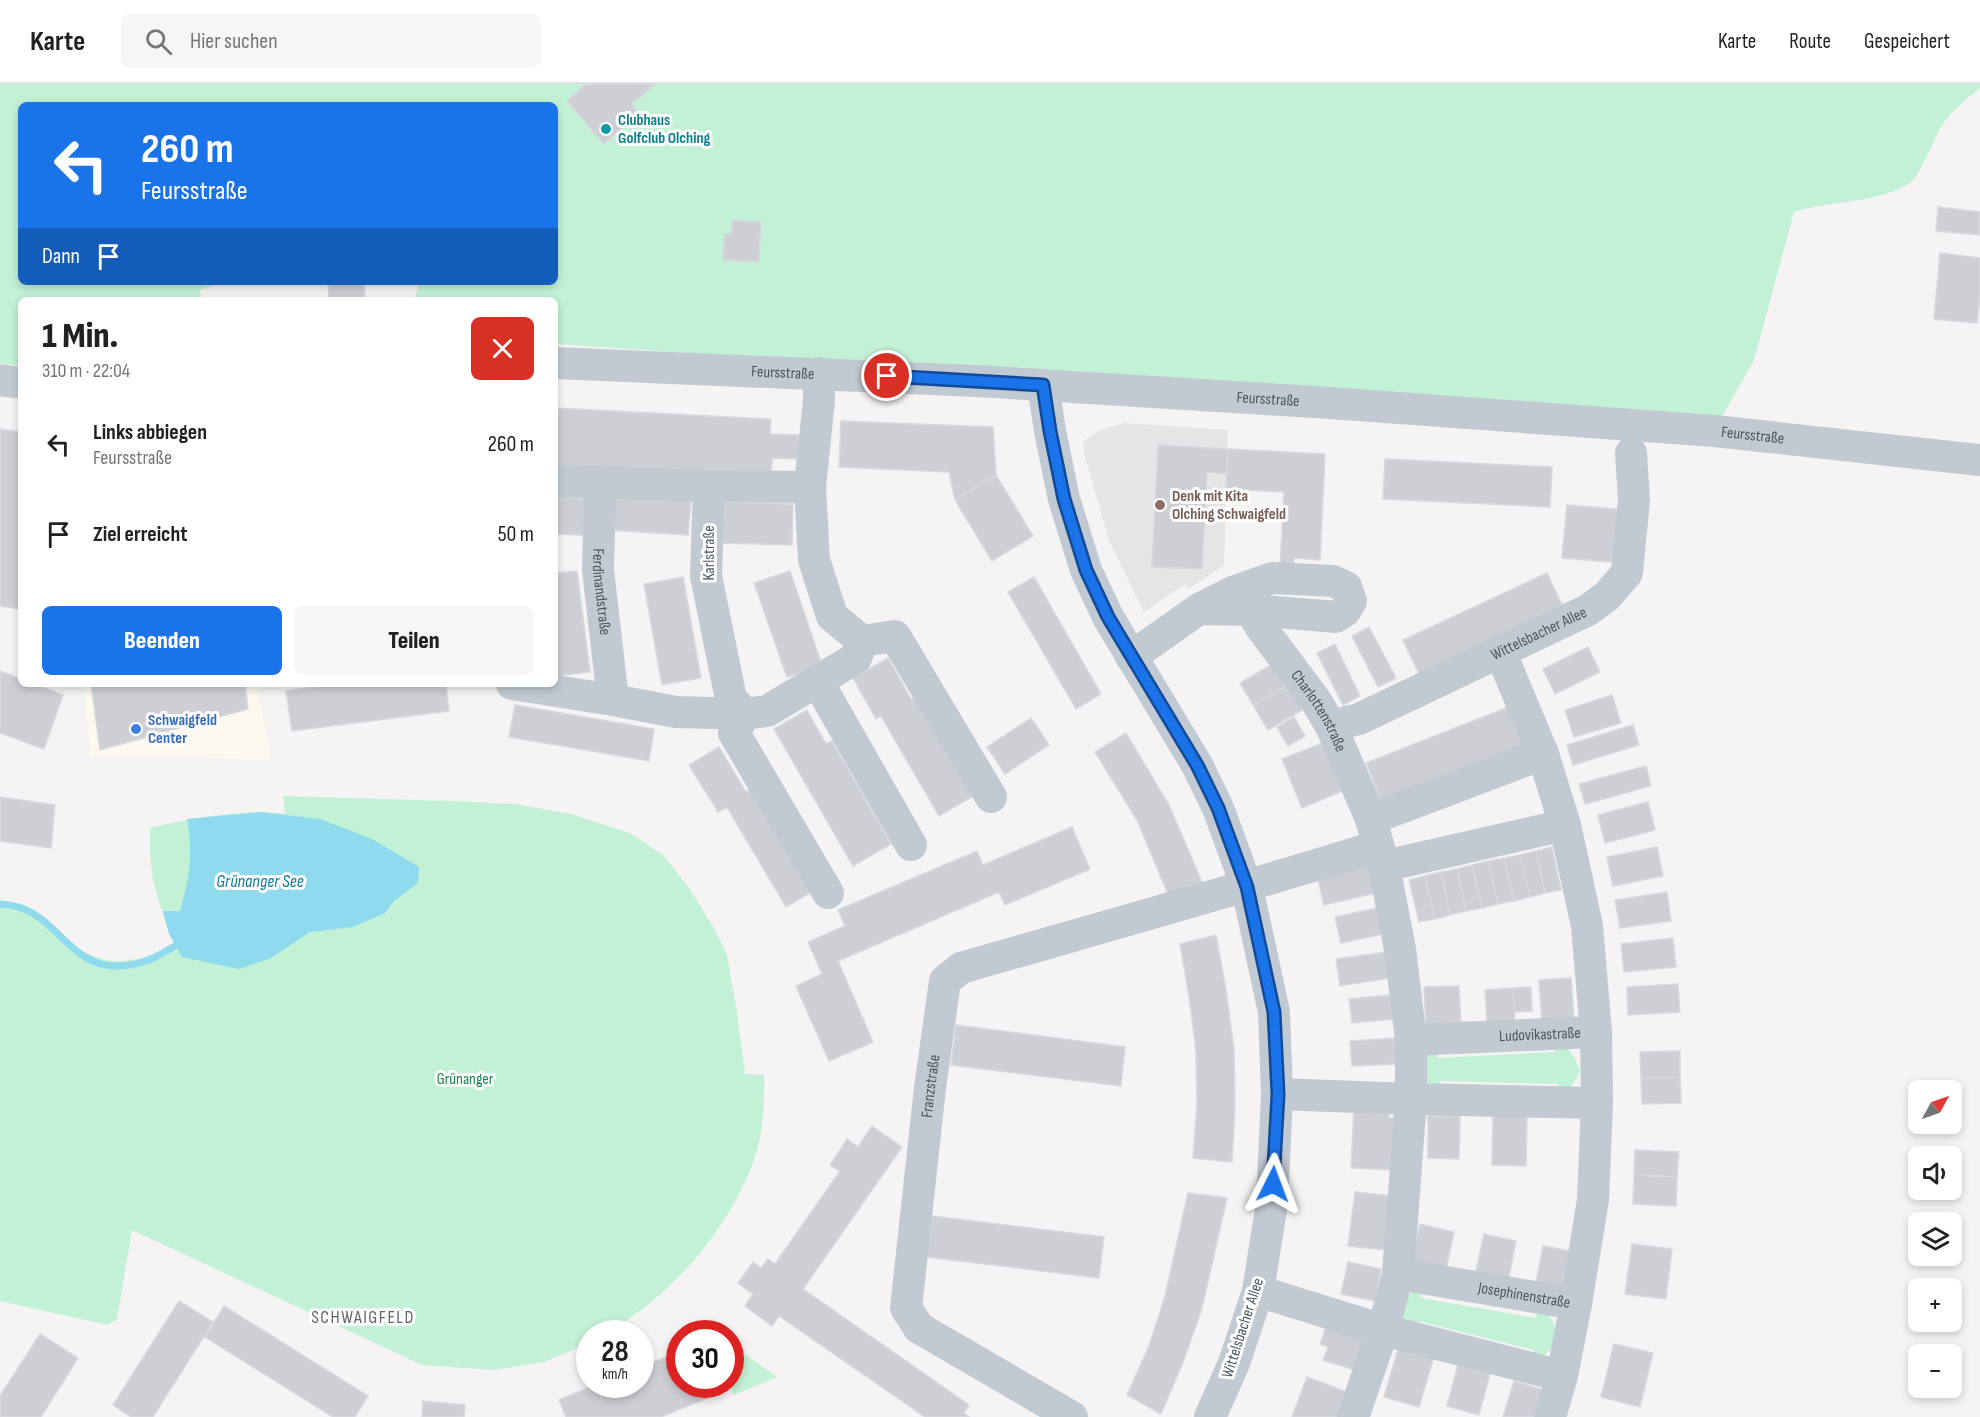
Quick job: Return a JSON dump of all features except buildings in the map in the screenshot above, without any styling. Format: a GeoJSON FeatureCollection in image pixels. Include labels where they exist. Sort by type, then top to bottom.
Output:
{"type":"FeatureCollection","features":[{"type":"Feature","properties":{"kind":"street","name":"Feursstraße"},"geometry":{"type":"LineString","coordinates":[[558,363],[819,373],[1043,385],[1714,431],[1980,460]]}},
{"type":"Feature","properties":{"kind":"street"},"geometry":{"type":"LineString","coordinates":[[819,373],[819,400],[810,487],[814,560],[832,616],[862,641],[895,636],[991,797]]}},
{"type":"Feature","properties":{"kind":"street"},"geometry":{"type":"LineString","coordinates":[[0,380],[18,383]]}},
{"type":"Feature","properties":{"kind":"street","name":"Wittelsbacher Allee"},"geometry":{"type":"LineString","coordinates":[[1043,385],[1059,476],[1073,532],[1086,570],[1108,617],[1197,765],[1218,808],[1247,887],[1274,1012],[1278,1094],[1272,1203],[1258,1291],[1234,1363],[1210,1417]]}},
{"type":"Feature","properties":{"kind":"street","name":"Wittelsbacher Allee"},"geometry":{"type":"LineString","coordinates":[[1331,726],[1359,719],[1588,610],[1607,596],[1627,573],[1634,500],[1631,453]]}},
{"type":"Feature","properties":{"kind":"street"},"geometry":{"type":"LineString","coordinates":[[558,481],[810,487]]}},
{"type":"Feature","properties":{"kind":"street","name":"Ferdinandstraße"},"geometry":{"type":"LineString","coordinates":[[600,482],[598,570],[613,700]]}},
{"type":"Feature","properties":{"kind":"street","name":"Karlstraße"},"geometry":{"type":"LineString","coordinates":[[710,486],[706,576],[731,699],[745,714]]}},
{"type":"Feature","properties":{"kind":"street"},"geometry":{"type":"LineString","coordinates":[[1131,657],[1199,609],[1235,591],[1272,578],[1334,581],[1346,587],[1351,601],[1346,611],[1336,617],[1251,610],[1199,609]]}},
{"type":"Feature","properties":{"kind":"street","name":"Charlottenstraße"},"geometry":{"type":"LineString","coordinates":[[1251,610],[1260,626],[1317,701],[1331,726],[1377,843],[1400,950],[1411,1040],[1411,1099]]}},
{"type":"Feature","properties":{"kind":"street"},"geometry":{"type":"LineString","coordinates":[[531,687],[676,712],[745,714],[767,711],[856,658],[862,641]]}},
{"type":"Feature","properties":{"kind":"street"},"geometry":{"type":"LineString","coordinates":[[1500,651],[1543,754],[1565,825],[1587,926],[1596,1032]]}},
{"type":"Feature","properties":{"kind":"street"},"geometry":{"type":"LineString","coordinates":[[818,682],[912,845]]}},
{"type":"Feature","properties":{"kind":"street"},"geometry":{"type":"LineString","coordinates":[[745,714],[735,733],[828,893]]}},
{"type":"Feature","properties":{"kind":"street"},"geometry":{"type":"LineString","coordinates":[[1247,887],[1377,843],[1543,754]]}},
{"type":"Feature","properties":{"kind":"street"},"geometry":{"type":"LineString","coordinates":[[1377,843],[1565,825]]}},
{"type":"Feature","properties":{"kind":"street","name":"Franzstraße"},"geometry":{"type":"LineString","coordinates":[[1072,1417],[919,1328],[906,1308],[930,1088],[945,981],[962,968],[1186,902],[1247,887]]}},
{"type":"Feature","properties":{"kind":"street","name":"Ludovikastraße"},"geometry":{"type":"LineString","coordinates":[[1411,1040],[1596,1032],[1597,1103],[1593,1200],[1576,1304]]}},
{"type":"Feature","properties":{"kind":"street"},"geometry":{"type":"LineString","coordinates":[[1278,1094],[1597,1103]]}},
{"type":"Feature","properties":{"kind":"street"},"geometry":{"type":"LineString","coordinates":[[1353,1417],[1383,1330],[1398,1274],[1411,1099]]}},
{"type":"Feature","properties":{"kind":"street","name":"Josephinenstraße"},"geometry":{"type":"LineString","coordinates":[[1398,1274],[1576,1304],[1562,1376],[1550,1417]]}},
{"type":"Feature","properties":{"kind":"street"},"geometry":{"type":"LineString","coordinates":[[1258,1291],[1383,1330],[1562,1376]]}},
{"type":"Feature","properties":{"kind":"shaded area"},"geometry":{"type":"Polygon","coordinates":[[[1124,423],[1228,430],[1224,565],[1189,589],[1185,584],[1144,612],[1109,541],[1083,443],[1103,429],[1124,423]]]}},
{"type":"Feature","properties":{"kind":"shaded area"},"geometry":{"type":"Polygon","coordinates":[[[83,687],[257,687],[271,759],[91,756],[83,687]]]}},
{"type":"Feature","properties":{"kind":"green space"},"geometry":{"type":"Polygon","coordinates":[[[0,84],[1980,84],[1980,88],[1945,121],[1922,166],[1910,183],[1870,198],[1794,212],[1754,360],[1719,422],[558,344],[558,297],[415,297],[419,285],[558,285],[558,102],[18,102],[18,285],[214,285],[200,290],[201,297],[18,297],[18,366],[0,363],[0,84]]]}},
{"type":"Feature","properties":{"kind":"green space","name":"Grünanger"},"geometry":{"type":"Polygon","coordinates":[[[283,796],[515,804],[571,814],[630,833],[663,855],[689,888],[714,928],[727,955],[745,1074],[764,1075],[760,1138],[746,1180],[720,1226],[705,1247],[670,1286],[627,1320],[576,1320],[576,1348],[544,1362],[494,1370],[422,1365],[132,1230],[117,1319],[108,1325],[0,1301],[0,901],[18,903],[32,910],[77,947],[96,957],[119,961],[149,956],[174,943],[169,934],[153,881],[150,828],[234,814],[285,814],[283,796]]]}},
{"type":"Feature","properties":{"kind":"green space"},"geometry":{"type":"Polygon","coordinates":[[[1554,1040],[1571,1053],[1580,1071],[1567,1089],[1559,1092],[1558,1084],[1440,1081],[1439,1090],[1427,1086],[1420,1062],[1436,1046],[1438,1058],[1555,1052],[1554,1040]]]}},
{"type":"Feature","properties":{"kind":"green space"},"geometry":{"type":"Polygon","coordinates":[[[1422,1287],[1421,1298],[1536,1318],[1538,1307],[1553,1322],[1557,1343],[1543,1355],[1532,1358],[1534,1350],[1418,1321],[1416,1330],[1403,1319],[1401,1307],[1408,1296],[1422,1287]]]}},
{"type":"Feature","properties":{"kind":"green space"},"geometry":{"type":"Polygon","coordinates":[[[746,1355],[777,1377],[744,1391],[744,1356],[746,1355]]]}},
{"type":"Feature","properties":{"kind":"water","name":"Grünanger See"},"geometry":{"type":"Polygon","coordinates":[[[261,812],[320,819],[372,839],[419,867],[418,883],[394,901],[385,913],[353,927],[310,932],[271,958],[239,969],[182,957],[169,934],[163,911],[180,911],[190,855],[187,819],[261,812]]]}},
{"type":"Feature","properties":{"kind":"waterway"},"geometry":{"type":"LineString","coordinates":[[0,904],[22,908],[39,917],[82,955],[99,963],[119,966],[146,961],[175,946]]}},
{"type":"Feature","properties":{"kind":"place","name":"Clubhaus Golfclub Olching"},"geometry":{"type":"Point","coordinates":[606,129]}},
{"type":"Feature","properties":{"kind":"place","name":"Denk mit Kita Olching Schwaigfeld"},"geometry":{"type":"Point","coordinates":[1160,505]}},
{"type":"Feature","properties":{"kind":"place","name":"Schwaigfeld Center"},"geometry":{"type":"Point","coordinates":[136,729]}},
{"type":"Feature","properties":{"kind":"district","name":"SCHWAIGFELD"},"geometry":{"type":"Point","coordinates":[363,1317]}},
{"type":"Feature","properties":{"kind":"route"},"geometry":{"type":"LineString","coordinates":[[887,376],[1043,385],[1064,499],[1086,570],[1108,617],[1197,765],[1218,808],[1247,887],[1274,1012],[1278,1094],[1273,1184]]}}]}
